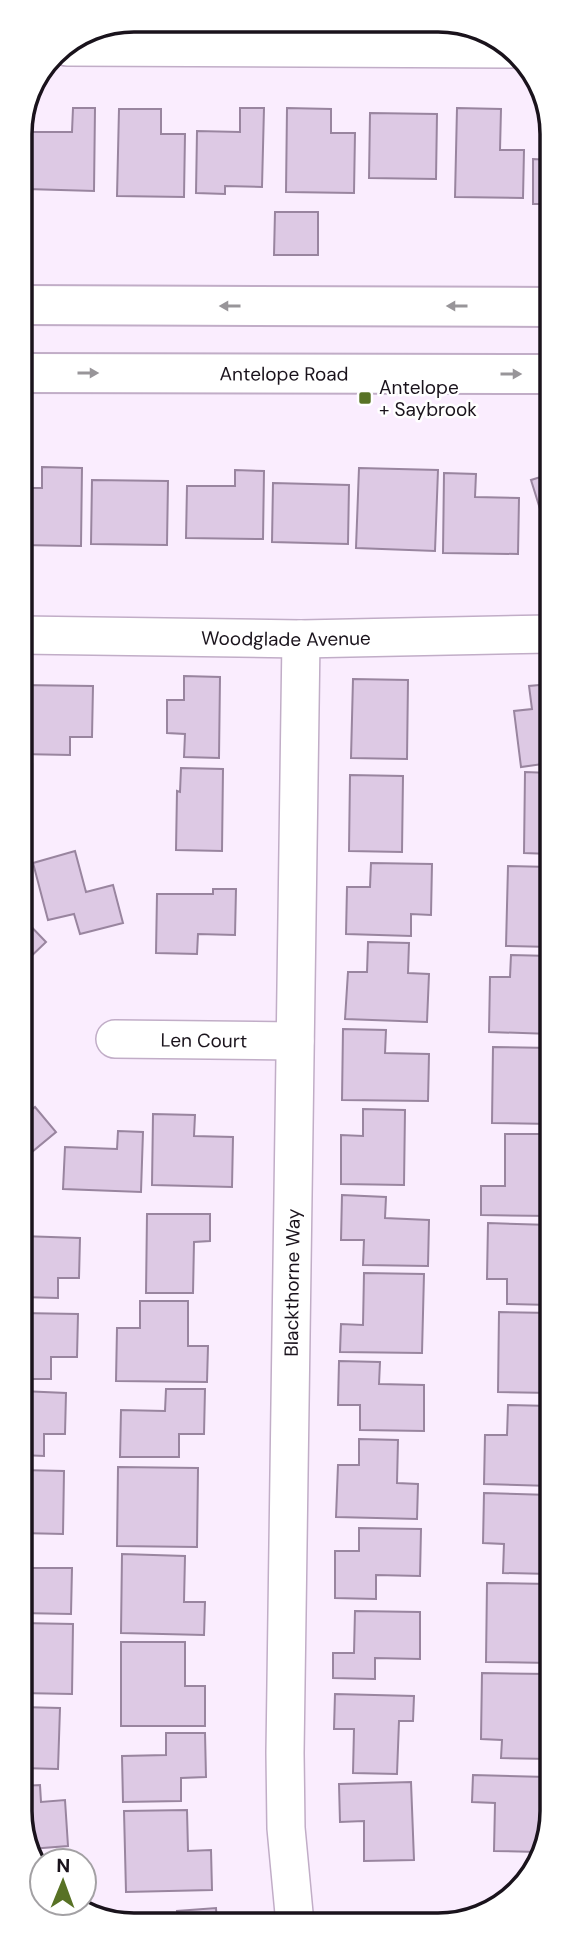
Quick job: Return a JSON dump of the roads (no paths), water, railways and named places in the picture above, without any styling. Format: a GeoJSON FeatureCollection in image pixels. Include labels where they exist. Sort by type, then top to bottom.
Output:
{"type":"FeatureCollection","features":[{"type":"Feature","properties":{"kind":"main road"},"geometry":{"type":"LineString","coordinates":[[32,305],[540,307]]}},
{"type":"Feature","properties":{"kind":"main road","name":"Antelope Road"},"geometry":{"type":"LineString","coordinates":[[32,373],[540,374]]}},
{"type":"Feature","properties":{"kind":"street"},"geometry":{"type":"LineString","coordinates":[[80,47],[495,49]]}},
{"type":"Feature","properties":{"kind":"street","name":"Woodglade Avenue"},"geometry":{"type":"LineString","coordinates":[[32,635],[301,639],[540,634]]}},
{"type":"Feature","properties":{"kind":"street","name":"Blackthorne Way"},"geometry":{"type":"LineString","coordinates":[[294,1913],[286,1828],[285,1753],[301,639]]}},
{"type":"Feature","properties":{"kind":"street","name":"Len Court"},"geometry":{"type":"LineString","coordinates":[[115,1039],[295,1041]]}},
{"type":"Feature","properties":{"kind":"place","name":"Antelope + Saybrook"},"geometry":{"type":"Point","coordinates":[365,398]}}]}
